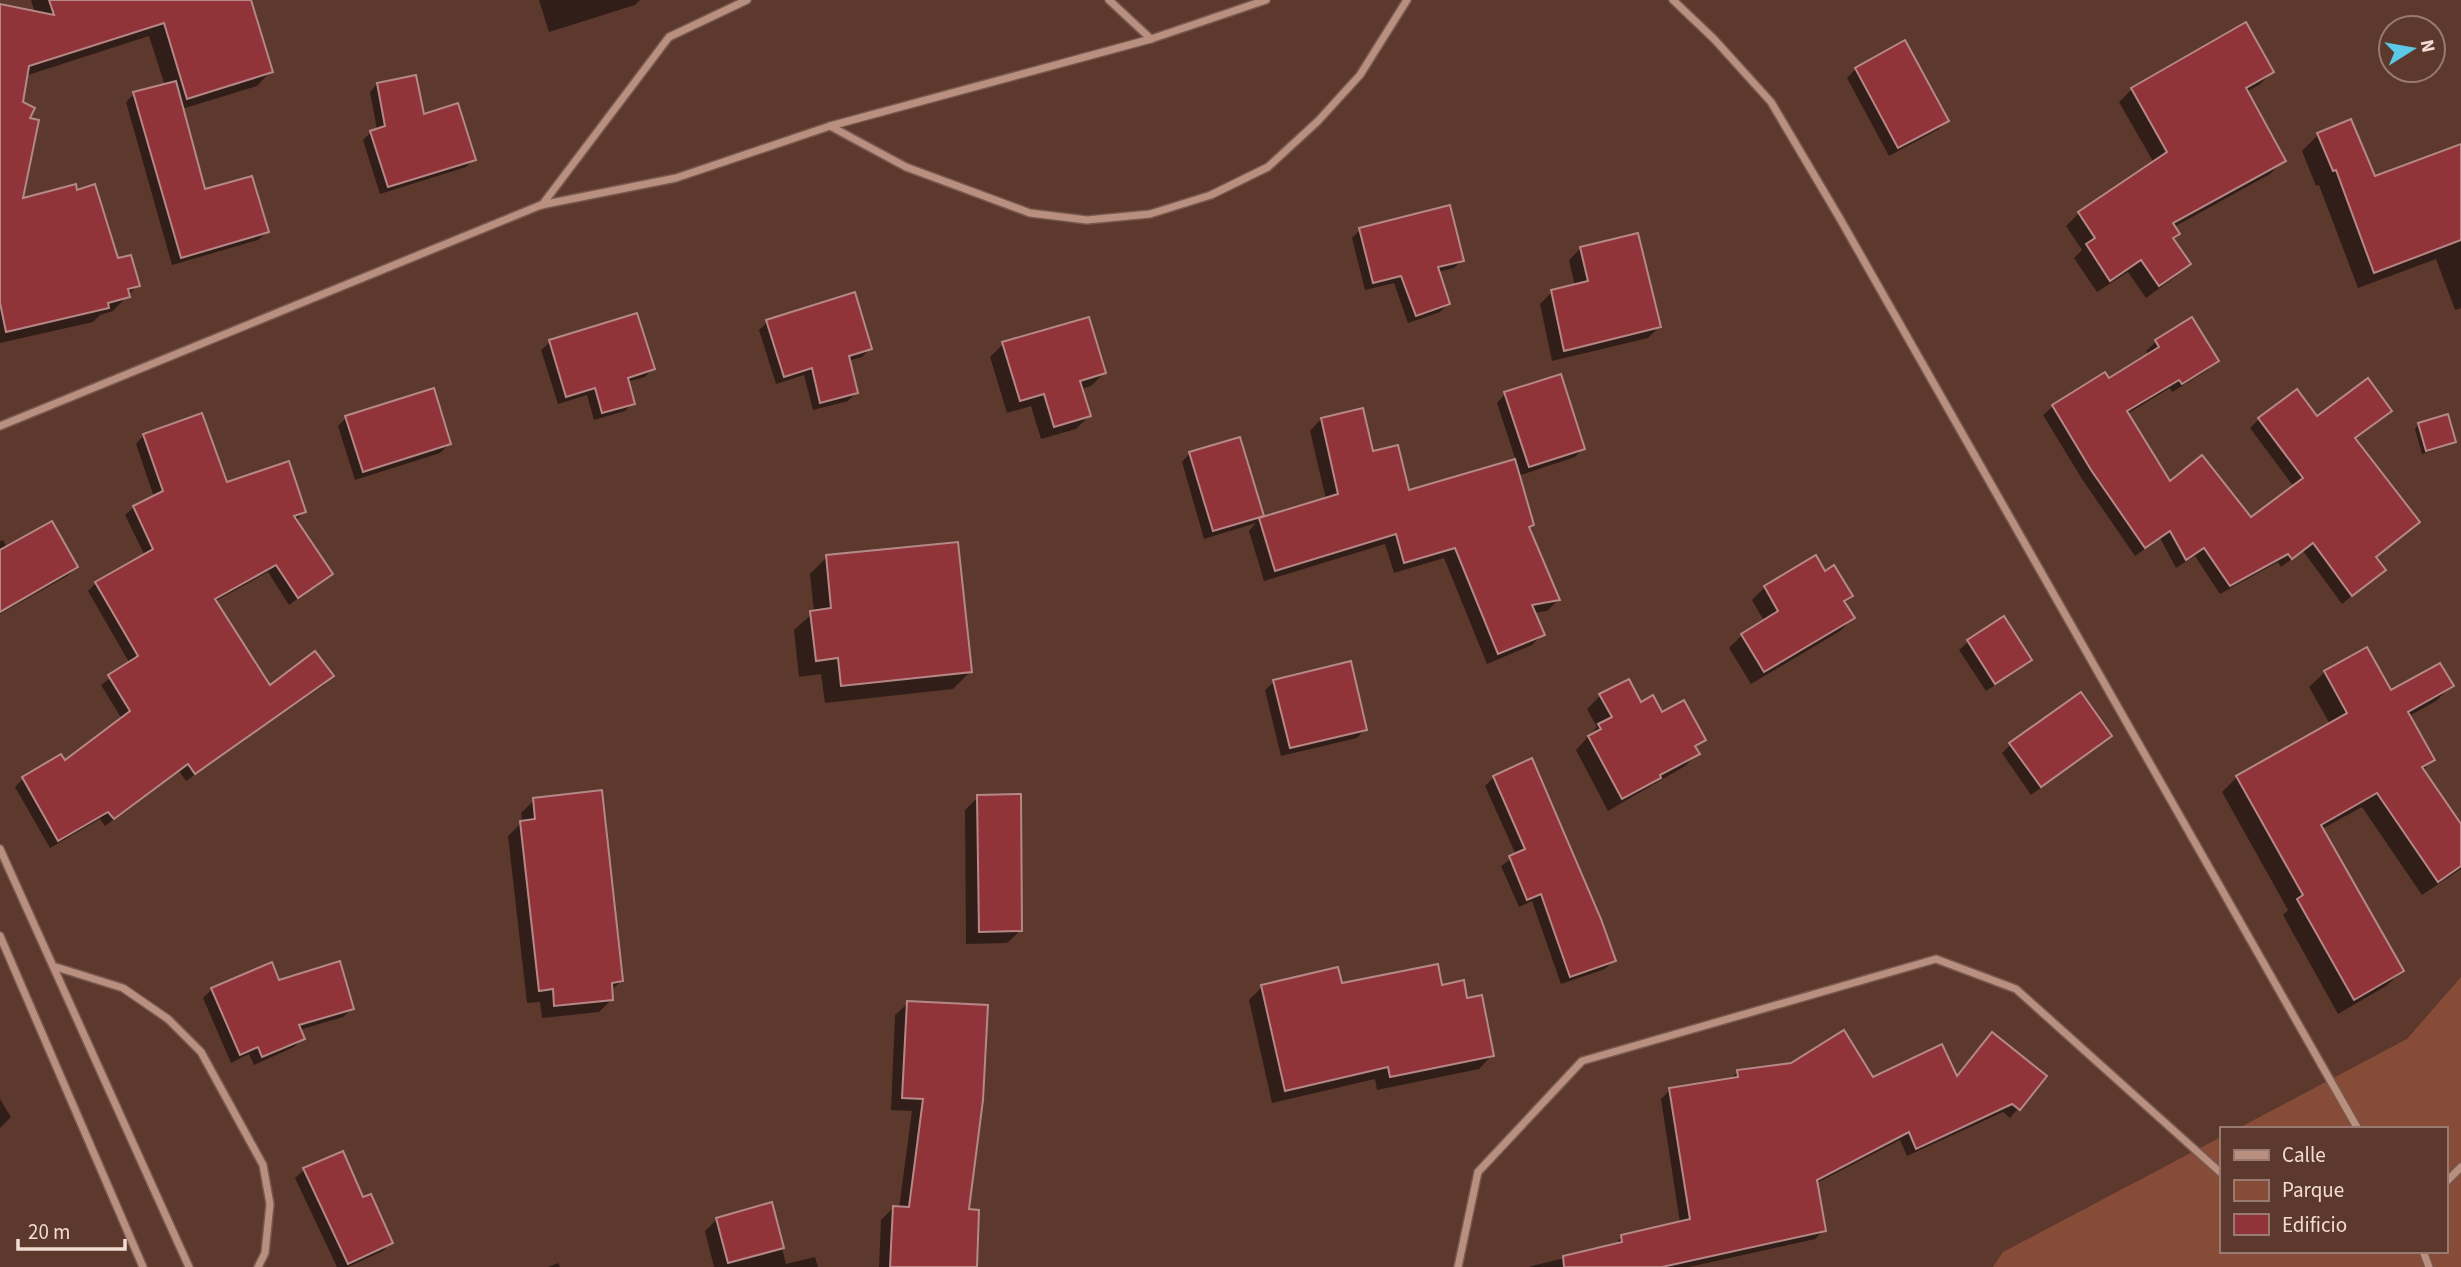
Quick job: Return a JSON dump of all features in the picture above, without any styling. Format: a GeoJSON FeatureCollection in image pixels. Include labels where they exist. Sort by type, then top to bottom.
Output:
{"type":"FeatureCollection","features":[{"type":"Feature","properties":{"kind":"street"},"geometry":{"type":"LineString","coordinates":[[541,205],[669,37],[747,0]]}},
{"type":"Feature","properties":{"kind":"street"},"geometry":{"type":"LineString","coordinates":[[1109,0],[1151,39]]}},
{"type":"Feature","properties":{"kind":"street"},"geometry":{"type":"LineString","coordinates":[[0,426],[541,205],[676,178],[830,126],[1151,39],[1266,0]]}},
{"type":"Feature","properties":{"kind":"street"},"geometry":{"type":"LineString","coordinates":[[830,126],[906,167],[1030,213],[1087,220],[1150,214],[1211,194],[1268,167],[1318,121],[1360,75],[1407,0]]}},
{"type":"Feature","properties":{"kind":"street"},"geometry":{"type":"LineString","coordinates":[[1673,0],[1714,39],[1771,102],[2357,1127]]}},
{"type":"Feature","properties":{"kind":"street"},"geometry":{"type":"LineString","coordinates":[[0,849],[56,967],[189,1267]]}},
{"type":"Feature","properties":{"kind":"street"},"geometry":{"type":"LineString","coordinates":[[0,936],[143,1267]]}},
{"type":"Feature","properties":{"kind":"street"},"geometry":{"type":"LineString","coordinates":[[1458,1267],[1478,1172],[1582,1061],[1936,959],[2016,989],[2220,1172]]}},
{"type":"Feature","properties":{"kind":"street"},"geometry":{"type":"LineString","coordinates":[[56,967],[123,988],[168,1018],[201,1052],[263,1165],[270,1204],[265,1254],[258,1267]]}},
{"type":"Feature","properties":{"kind":"street"},"geometry":{"type":"LineString","coordinates":[[2447,1181],[2461,1167]]}},
{"type":"Feature","properties":{"kind":"green space"},"geometry":{"type":"Polygon","coordinates":[[[2461,977],[2461,1267],[1993,1267],[2003,1252],[2220,1138],[2220,1253],[2447,1253],[2447,1127],[2241,1127],[2407,1039],[2461,977]]]}},
{"type":"Feature","properties":{"kind":"building"},"geometry":{"type":"Polygon","coordinates":[[[49,0],[251,0],[273,72],[187,99],[164,23],[29,66],[23,102],[35,108],[30,118],[39,120],[23,198],[76,184],[77,190],[95,184],[118,258],[131,255],[140,286],[128,289],[130,297],[108,303],[109,308],[6,332],[0,303],[0,4],[54,15],[49,0]]]}},
{"type":"Feature","properties":{"kind":"building"},"geometry":{"type":"Polygon","coordinates":[[[2246,22],[2274,72],[2246,88],[2286,161],[2173,223],[2180,234],[2173,238],[2191,264],[2159,286],[2141,260],[2110,281],[2086,244],[2095,238],[2078,212],[2167,152],[2131,88],[2246,22]]]}},
{"type":"Feature","properties":{"kind":"building"},"geometry":{"type":"Polygon","coordinates":[[[1905,40],[1949,121],[1898,148],[1855,68],[1905,40]]]}},
{"type":"Feature","properties":{"kind":"building"},"geometry":{"type":"Polygon","coordinates":[[[416,75],[424,114],[458,103],[476,160],[388,187],[370,131],[385,126],[377,83],[416,75]]]}},
{"type":"Feature","properties":{"kind":"building"},"geometry":{"type":"Polygon","coordinates":[[[176,81],[205,189],[252,176],[269,232],[181,258],[133,92],[176,81]]]}},
{"type":"Feature","properties":{"kind":"building"},"geometry":{"type":"Polygon","coordinates":[[[2351,119],[2375,176],[2461,144],[2461,240],[2374,273],[2336,170],[2333,171],[2317,133],[2351,119]]]}},
{"type":"Feature","properties":{"kind":"building"},"geometry":{"type":"Polygon","coordinates":[[[1450,205],[1464,261],[1438,267],[1450,304],[1416,316],[1401,276],[1373,283],[1359,228],[1450,205]]]}},
{"type":"Feature","properties":{"kind":"building"},"geometry":{"type":"Polygon","coordinates":[[[1638,233],[1661,327],[1564,351],[1551,290],[1588,281],[1580,247],[1638,233]]]}},
{"type":"Feature","properties":{"kind":"building"},"geometry":{"type":"Polygon","coordinates":[[[855,292],[872,349],[849,356],[858,393],[820,403],[812,368],[784,377],[766,320],[855,292]]]}},
{"type":"Feature","properties":{"kind":"building"},"geometry":{"type":"Polygon","coordinates":[[[637,313],[655,369],[628,378],[635,404],[602,413],[595,388],[566,397],[549,340],[637,313]]]}},
{"type":"Feature","properties":{"kind":"building"},"geometry":{"type":"Polygon","coordinates":[[[1089,317],[1106,373],[1080,381],[1091,416],[1054,427],[1044,394],[1020,401],[1002,342],[1089,317]]]}},
{"type":"Feature","properties":{"kind":"building"},"geometry":{"type":"Polygon","coordinates":[[[2192,317],[2219,361],[2182,384],[2179,380],[2127,411],[2170,481],[2202,455],[2251,517],[2303,478],[2258,418],[2297,389],[2317,416],[2368,378],[2392,411],[2355,438],[2420,522],[2376,557],[2386,570],[2352,596],[2313,543],[2292,559],[2288,554],[2230,586],[2204,548],[2186,560],[2170,531],[2145,548],[2091,470],[2052,405],[2105,372],[2109,378],[2159,347],[2155,340],[2192,317]]]}},
{"type":"Feature","properties":{"kind":"building"},"geometry":{"type":"Polygon","coordinates":[[[1561,374],[1585,449],[1529,467],[1504,392],[1561,374]]]}},
{"type":"Feature","properties":{"kind":"building"},"geometry":{"type":"Polygon","coordinates":[[[434,388],[451,444],[363,472],[345,416],[434,388]]]}},
{"type":"Feature","properties":{"kind":"building"},"geometry":{"type":"Polygon","coordinates":[[[1363,408],[1373,451],[1398,445],[1409,490],[1515,459],[1534,525],[1529,527],[1560,600],[1532,605],[1545,635],[1498,654],[1455,548],[1404,563],[1396,534],[1275,571],[1259,518],[1338,494],[1321,418],[1363,408]]]}},
{"type":"Feature","properties":{"kind":"building"},"geometry":{"type":"Polygon","coordinates":[[[202,413],[227,482],[289,461],[306,512],[294,516],[333,574],[298,598],[276,565],[215,599],[270,685],[315,651],[334,676],[195,774],[188,764],[114,819],[108,812],[58,841],[22,777],[61,754],[65,760],[130,711],[108,675],[138,656],[95,582],[153,549],[133,506],[163,491],[143,434],[202,413]]]}},
{"type":"Feature","properties":{"kind":"building"},"geometry":{"type":"Polygon","coordinates":[[[2448,414],[2456,442],[2426,451],[2418,423],[2448,414]]]}},
{"type":"Feature","properties":{"kind":"building"},"geometry":{"type":"Polygon","coordinates":[[[1240,437],[1264,516],[1213,531],[1189,452],[1240,437]]]}},
{"type":"Feature","properties":{"kind":"building"},"geometry":{"type":"Polygon","coordinates":[[[52,521],[78,567],[0,612],[0,550],[52,521]]]}},
{"type":"Feature","properties":{"kind":"building"},"geometry":{"type":"Polygon","coordinates":[[[958,542],[972,672],[841,686],[838,658],[816,661],[810,611],[831,608],[826,555],[958,542]]]}},
{"type":"Feature","properties":{"kind":"building"},"geometry":{"type":"Polygon","coordinates":[[[1816,555],[1825,571],[1834,565],[1853,596],[1844,601],[1855,618],[1764,672],[1741,634],[1778,611],[1764,586],[1816,555]]]}},
{"type":"Feature","properties":{"kind":"building"},"geometry":{"type":"Polygon","coordinates":[[[2004,616],[2032,660],[1995,684],[1967,640],[2004,616]]]}},
{"type":"Feature","properties":{"kind":"building"},"geometry":{"type":"Polygon","coordinates":[[[2367,647],[2391,690],[2440,663],[2454,686],[2408,712],[2435,760],[2422,767],[2461,824],[2461,866],[2438,882],[2377,793],[2321,825],[2404,971],[2354,1000],[2297,899],[2303,895],[2236,776],[2347,713],[2324,671],[2367,647]]]}},
{"type":"Feature","properties":{"kind":"building"},"geometry":{"type":"Polygon","coordinates":[[[1351,661],[1367,730],[1290,748],[1273,680],[1351,661]]]}},
{"type":"Feature","properties":{"kind":"building"},"geometry":{"type":"Polygon","coordinates":[[[1629,679],[1641,702],[1653,695],[1662,712],[1684,700],[1706,740],[1695,746],[1700,754],[1622,799],[1588,736],[1601,729],[1598,724],[1612,717],[1599,694],[1629,679]]]}},
{"type":"Feature","properties":{"kind":"building"},"geometry":{"type":"Polygon","coordinates":[[[2081,692],[2112,736],[2041,787],[2009,743],[2081,692]]]}},
{"type":"Feature","properties":{"kind":"building"},"geometry":{"type":"Polygon","coordinates":[[[1532,758],[1601,919],[1616,961],[1570,977],[1541,894],[1527,900],[1509,856],[1525,849],[1493,776],[1532,758]]]}},
{"type":"Feature","properties":{"kind":"building"},"geometry":{"type":"Polygon","coordinates":[[[602,790],[623,981],[612,983],[613,1000],[554,1006],[553,989],[539,991],[520,821],[535,819],[533,798],[602,790]]]}},
{"type":"Feature","properties":{"kind":"building"},"geometry":{"type":"Polygon","coordinates":[[[1021,794],[1022,931],[979,932],[977,795],[1021,794]]]}},
{"type":"Feature","properties":{"kind":"building"},"geometry":{"type":"Polygon","coordinates":[[[340,961],[354,1009],[299,1025],[305,1039],[262,1057],[258,1047],[240,1055],[211,988],[272,962],[279,980],[340,961]]]}},
{"type":"Feature","properties":{"kind":"building"},"geometry":{"type":"Polygon","coordinates":[[[1438,964],[1442,985],[1464,980],[1467,998],[1482,995],[1494,1056],[1390,1077],[1388,1067],[1285,1091],[1261,985],[1338,967],[1342,983],[1438,964]]]}},
{"type":"Feature","properties":{"kind":"building"},"geometry":{"type":"Polygon","coordinates":[[[907,1001],[988,1005],[983,1100],[969,1209],[979,1210],[977,1267],[890,1267],[893,1206],[909,1207],[923,1099],[902,1098],[907,1001]]]}},
{"type":"Feature","properties":{"kind":"building"},"geometry":{"type":"Polygon","coordinates":[[[1844,1030],[1873,1077],[1942,1044],[1957,1076],[1992,1032],[2047,1076],[2020,1110],[2012,1104],[1916,1149],[1909,1132],[1817,1180],[1826,1231],[1662,1267],[1564,1267],[1563,1256],[1622,1242],[1621,1235],[1690,1219],[1669,1088],[1738,1077],[1737,1070],[1791,1063],[1844,1030]]]}},
{"type":"Feature","properties":{"kind":"building"},"geometry":{"type":"Polygon","coordinates":[[[343,1151],[363,1197],[371,1194],[393,1243],[348,1264],[303,1168],[343,1151]]]}},
{"type":"Feature","properties":{"kind":"building"},"geometry":{"type":"Polygon","coordinates":[[[772,1202],[784,1248],[728,1263],[716,1218],[772,1202]]]}}]}
